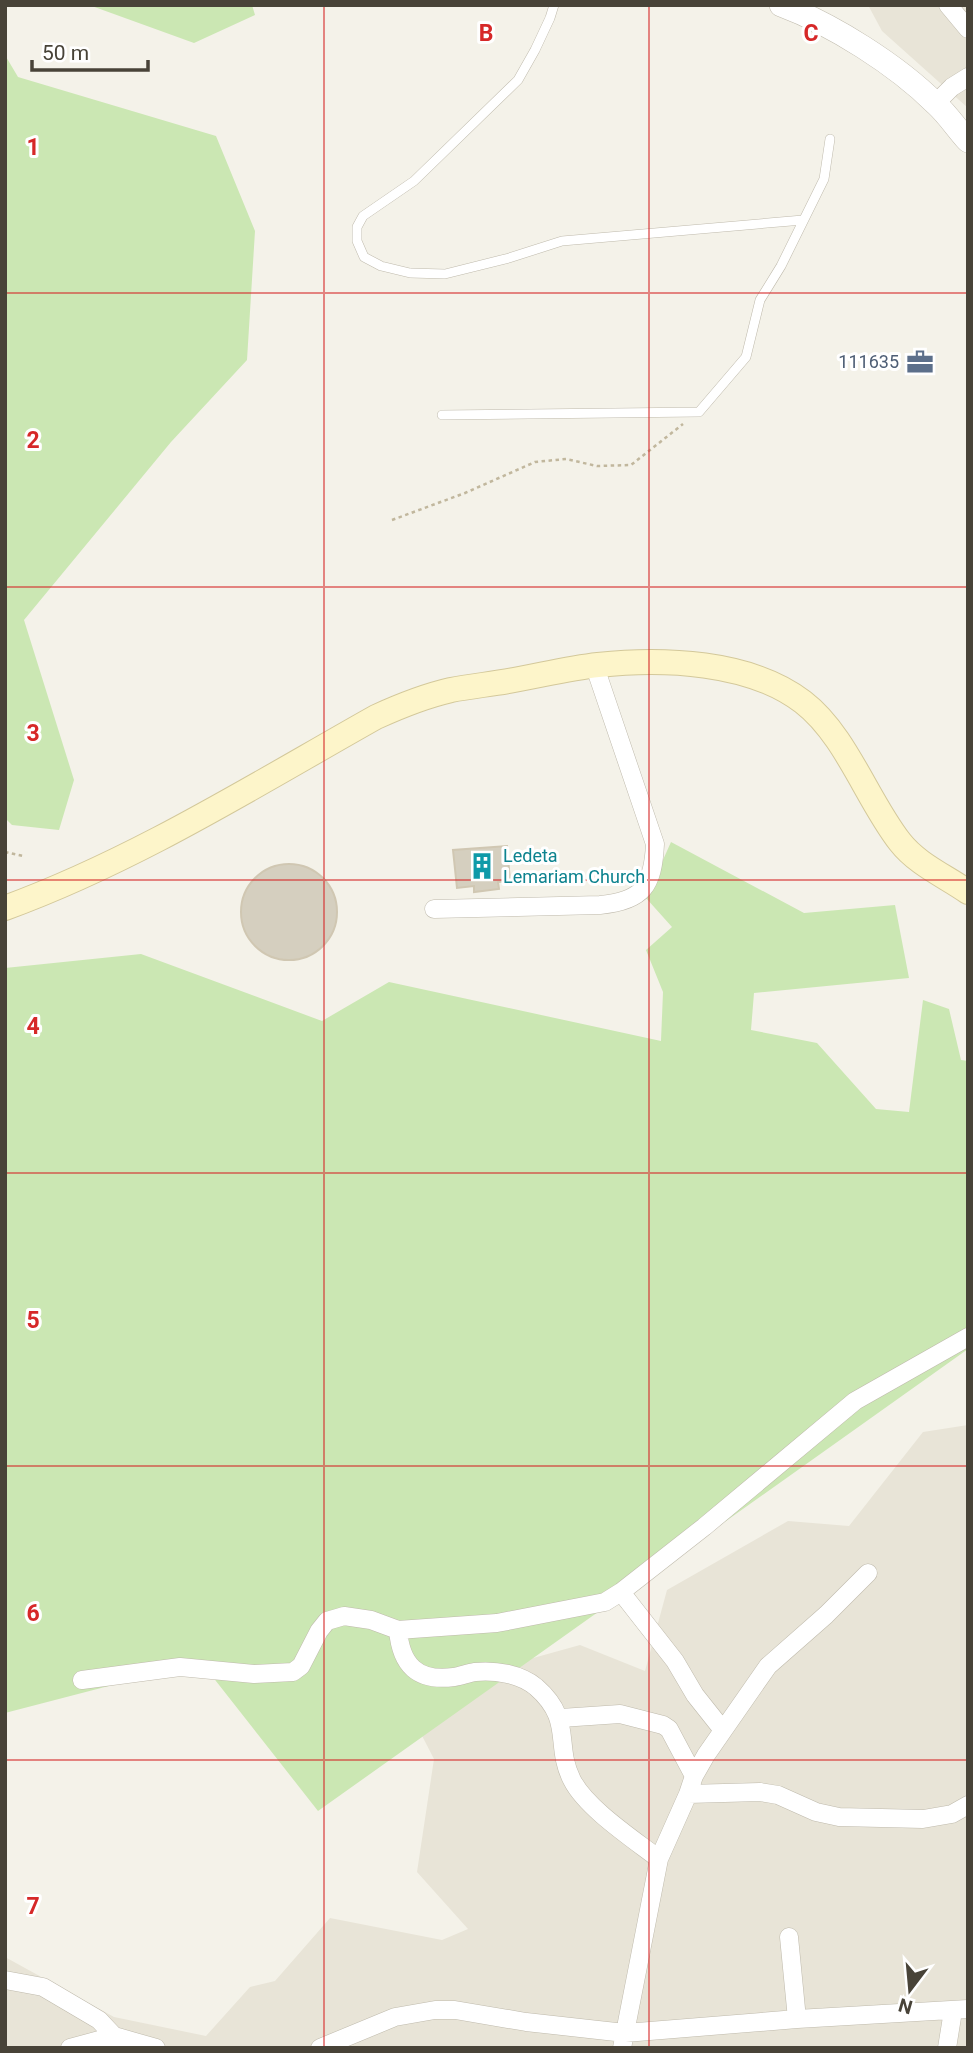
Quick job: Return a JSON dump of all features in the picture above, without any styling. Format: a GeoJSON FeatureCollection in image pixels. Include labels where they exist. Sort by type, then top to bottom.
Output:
{"type":"FeatureCollection","features":[{"type":"Feature","properties":{"kind":"main road"},"geometry":{"type":"LineString","coordinates":[[5,908],[68,883],[180,827],[376,717],[404,705],[452,690],[598,665],[669,662],[695,664],[753,677],[804,702],[832,734],[899,841],[916,859],[968,892]]}},
{"type":"Feature","properties":{"kind":"street"},"geometry":{"type":"LineString","coordinates":[[780,5],[812,12],[882,60],[936,103],[968,141]]}},
{"type":"Feature","properties":{"kind":"street"},"geometry":{"type":"LineString","coordinates":[[948,5],[968,29]]}},
{"type":"Feature","properties":{"kind":"street"},"geometry":{"type":"LineString","coordinates":[[936,103],[952,87],[968,77]]}},
{"type":"Feature","properties":{"kind":"street"},"geometry":{"type":"LineString","coordinates":[[434,909],[600,905],[623,903],[638,894],[654,870],[656,844],[598,676],[598,665]]}},
{"type":"Feature","properties":{"kind":"street"},"geometry":{"type":"LineString","coordinates":[[82,1680],[180,1667],[254,1674],[293,1672],[301,1666],[318,1631],[327,1621],[344,1616],[371,1620],[398,1630],[498,1623],[605,1602],[704,1527],[855,1401],[968,1338]]}},
{"type":"Feature","properties":{"kind":"street"},"geometry":{"type":"LineString","coordinates":[[624,2040],[659,1859],[694,1776],[722,1729],[768,1666],[826,1615],[868,1573]]}},
{"type":"Feature","properties":{"kind":"street"},"geometry":{"type":"LineString","coordinates":[[621,1592],[675,1661],[695,1695],[722,1729]]}},
{"type":"Feature","properties":{"kind":"street"},"geometry":{"type":"LineString","coordinates":[[398,1630],[406,1662],[422,1675],[452,1678],[475,1672],[504,1673],[536,1687],[561,1718],[565,1759],[572,1781],[602,1815],[659,1859]]}},
{"type":"Feature","properties":{"kind":"street"},"geometry":{"type":"LineString","coordinates":[[561,1718],[620,1714],[663,1725],[669,1729],[694,1776]]}},
{"type":"Feature","properties":{"kind":"street"},"geometry":{"type":"LineString","coordinates":[[688,1794],[778,1795],[816,1812],[839,1817],[923,1819],[952,1814],[968,1805]]}},
{"type":"Feature","properties":{"kind":"street"},"geometry":{"type":"LineString","coordinates":[[789,1937],[797,2019]]}},
{"type":"Feature","properties":{"kind":"street"},"geometry":{"type":"LineString","coordinates":[[5,1980],[43,1987],[99,2020],[114,2036],[156,2048]]}},
{"type":"Feature","properties":{"kind":"street"},"geometry":{"type":"LineString","coordinates":[[320,2048],[418,2011],[455,2010],[624,2040],[797,2019],[960,2010],[947,2048]]}},
{"type":"Feature","properties":{"kind":"street"},"geometry":{"type":"LineString","coordinates":[[70,2048],[114,2036]]}},
{"type":"Feature","properties":{"kind":"lane"},"geometry":{"type":"LineString","coordinates":[[554,5],[535,50],[518,80],[414,181],[363,216],[357,227],[356,241],[364,257],[381,266],[410,273],[445,274],[562,241],[803,220]]}},
{"type":"Feature","properties":{"kind":"lane"},"geometry":{"type":"LineString","coordinates":[[442,415],[699,412],[746,357],[760,300],[781,266],[824,179],[830,139]]}},
{"type":"Feature","properties":{"kind":"path"},"geometry":{"type":"LineString","coordinates":[[393,520],[465,493],[535,462],[566,459],[597,466],[631,465],[699,412]]}},
{"type":"Feature","properties":{"kind":"path"},"geometry":{"type":"LineString","coordinates":[[5,852],[23,856]]}},
{"type":"Feature","properties":{"kind":"shaded area"},"geometry":{"type":"Polygon","coordinates":[[[868,5],[968,5],[968,108],[882,31],[868,5]]]}},
{"type":"Feature","properties":{"kind":"shaded area"},"geometry":{"type":"Polygon","coordinates":[[[968,1425],[968,2048],[5,2048],[5,1957],[114,2017],[206,2036],[250,1987],[275,1981],[330,1918],[442,1940],[468,1929],[417,1872],[434,1759],[401,1695],[580,1645],[645,1671],[667,1590],[788,1521],[849,1526],[923,1432],[968,1425]]]}},
{"type":"Feature","properties":{"kind":"green space"},"geometry":{"type":"Polygon","coordinates":[[[89,5],[252,5],[255,15],[194,43],[89,5]]]}},
{"type":"Feature","properties":{"kind":"green space"},"geometry":{"type":"Polygon","coordinates":[[[5,55],[18,77],[216,136],[255,231],[247,360],[171,442],[24,620],[74,780],[59,830],[12,825],[5,818],[5,55]]]}},
{"type":"Feature","properties":{"kind":"green space"},"geometry":{"type":"Polygon","coordinates":[[[671,842],[804,913],[895,905],[909,978],[754,993],[751,1030],[817,1043],[876,1109],[909,1112],[923,1000],[949,1009],[961,1060],[968,1061],[968,1349],[318,1811],[201,1662],[5,1713],[5,968],[141,954],[322,1021],[389,982],[661,1041],[663,992],[646,950],[672,927],[646,898],[671,842]]]}},
{"type":"Feature","properties":{"kind":"building","name":"Ledeta Lemariam Church"},"geometry":{"type":"Polygon","coordinates":[[[507,846],[510,881],[498,882],[499,889],[474,892],[474,886],[457,888],[453,850],[507,846]]]}},
{"type":"Feature","properties":{"kind":"building"},"geometry":{"type":"Polygon","coordinates":[[[289,864],[307,868],[323,878],[333,894],[337,912],[333,930],[323,946],[307,956],[289,960],[271,956],[255,946],[245,930],[241,912],[245,894],[255,878],[271,868],[289,864]]]}},
{"type":"Feature","properties":{"kind":"place","name":"111635"},"geometry":{"type":"Point","coordinates":[920,362]}},
{"type":"Feature","properties":{"kind":"place","name":"Ledeta Lemariam Church"},"geometry":{"type":"Point","coordinates":[482,866]}}]}
